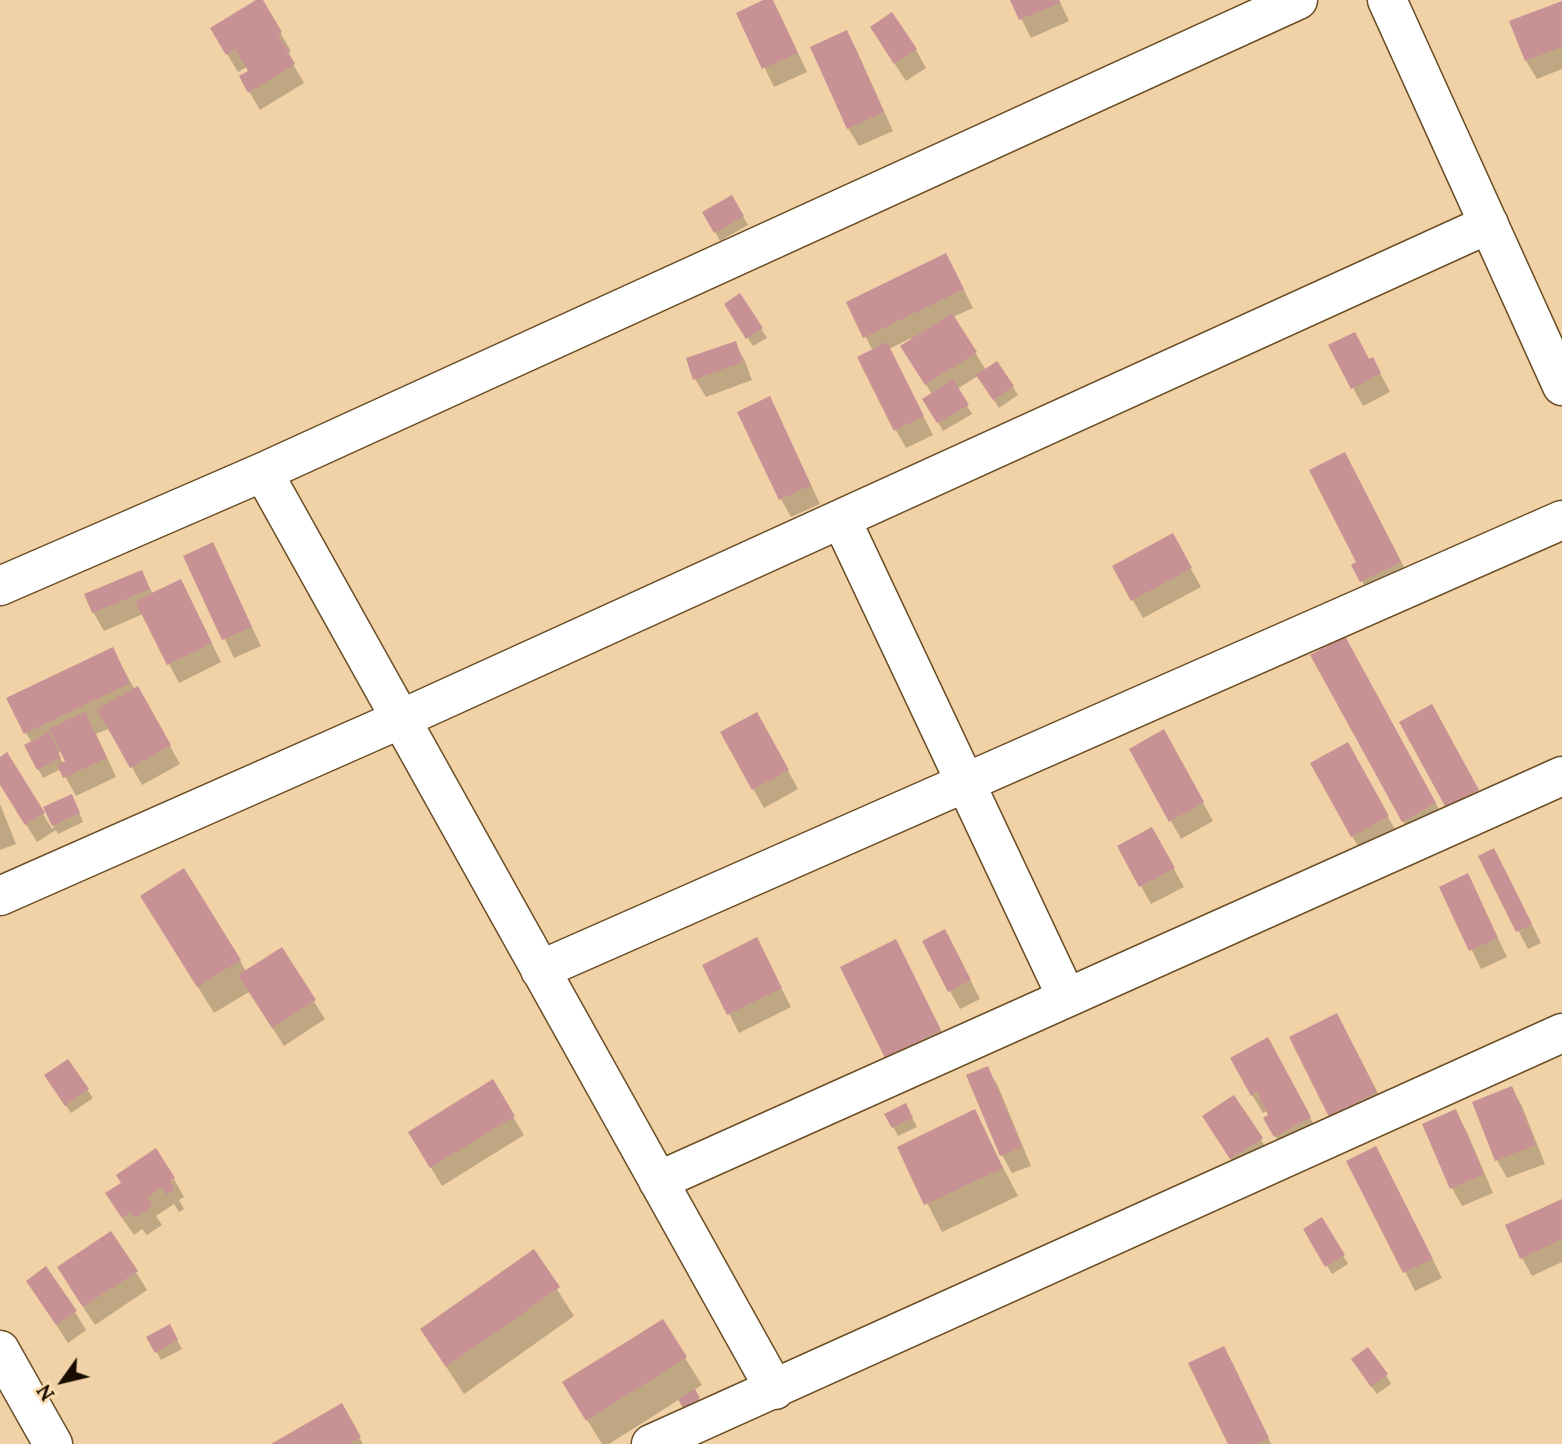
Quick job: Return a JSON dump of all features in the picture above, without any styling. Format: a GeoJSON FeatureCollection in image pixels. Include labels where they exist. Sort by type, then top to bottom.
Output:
{"type":"FeatureCollection","features":[{"type":"Feature","properties":{"kind":"street"},"geometry":{"type":"LineString","coordinates":[[0,586],[263,472],[1298,0]]}},
{"type":"Feature","properties":{"kind":"street"},"geometry":{"type":"LineString","coordinates":[[1387,0],[1562,386]]}},
{"type":"Feature","properties":{"kind":"street"},"geometry":{"type":"LineString","coordinates":[[0,896],[401,719],[1489,225]]}},
{"type":"Feature","properties":{"kind":"street"},"geometry":{"type":"LineString","coordinates":[[263,472],[775,1390]]}},
{"type":"Feature","properties":{"kind":"street"},"geometry":{"type":"LineString","coordinates":[[841,519],[1066,996]]}},
{"type":"Feature","properties":{"kind":"street"},"geometry":{"type":"LineString","coordinates":[[540,970],[1562,520]]}},
{"type":"Feature","properties":{"kind":"street"},"geometry":{"type":"LineString","coordinates":[[659,1181],[1066,996],[1562,776]]}},
{"type":"Feature","properties":{"kind":"street"},"geometry":{"type":"LineString","coordinates":[[651,1444],[1562,1033]]}},
{"type":"Feature","properties":{"kind":"street"},"geometry":{"type":"LineString","coordinates":[[0,1350],[53,1444]]}},
{"type":"Feature","properties":{"kind":"building"},"geometry":{"type":"Polygon","coordinates":[[[256,0],[263,0],[282,32],[278,35],[295,64],[248,93],[239,76],[248,71],[235,49],[226,55],[210,28],[256,0]]]}},
{"type":"Feature","properties":{"kind":"building"},"geometry":{"type":"Polygon","coordinates":[[[763,0],[773,0],[798,53],[762,69],[736,13],[763,0]]]}},
{"type":"Feature","properties":{"kind":"building"},"geometry":{"type":"Polygon","coordinates":[[[1010,0],[1059,0],[1060,3],[1019,20],[1010,0]]]}},
{"type":"Feature","properties":{"kind":"building"},"geometry":{"type":"Polygon","coordinates":[[[1562,1],[1562,47],[1525,61],[1509,21],[1562,1]]]}},
{"type":"Feature","properties":{"kind":"building"},"geometry":{"type":"Polygon","coordinates":[[[892,12],[917,49],[894,64],[870,27],[892,12]]]}},
{"type":"Feature","properties":{"kind":"building"},"geometry":{"type":"Polygon","coordinates":[[[847,30],[884,112],[847,129],[810,47],[847,30]]]}},
{"type":"Feature","properties":{"kind":"building"},"geometry":{"type":"Polygon","coordinates":[[[732,195],[744,216],[714,233],[702,212],[732,195]]]}},
{"type":"Feature","properties":{"kind":"building"},"geometry":{"type":"Polygon","coordinates":[[[946,253],[964,289],[863,338],[846,302],[946,253]]]}},
{"type":"Feature","properties":{"kind":"building"},"geometry":{"type":"Polygon","coordinates":[[[740,293],[763,328],[746,339],[724,304],[740,293]]]}},
{"type":"Feature","properties":{"kind":"building"},"geometry":{"type":"Polygon","coordinates":[[[952,313],[977,352],[925,385],[900,346],[952,313]]]}},
{"type":"Feature","properties":{"kind":"building"},"geometry":{"type":"Polygon","coordinates":[[[1355,332],[1369,359],[1373,357],[1381,373],[1351,389],[1328,345],[1355,332]]]}},
{"type":"Feature","properties":{"kind":"building"},"geometry":{"type":"Polygon","coordinates":[[[736,341],[743,362],[693,380],[686,358],[736,341]]]}},
{"type":"Feature","properties":{"kind":"building"},"geometry":{"type":"Polygon","coordinates":[[[887,342],[924,416],[894,431],[857,357],[887,342]]]}},
{"type":"Feature","properties":{"kind":"building"},"geometry":{"type":"Polygon","coordinates":[[[997,361],[1014,386],[993,400],[976,375],[997,361]]]}},
{"type":"Feature","properties":{"kind":"building"},"geometry":{"type":"Polygon","coordinates":[[[953,379],[969,405],[937,423],[922,399],[953,379]]]}},
{"type":"Feature","properties":{"kind":"building"},"geometry":{"type":"Polygon","coordinates":[[[770,396],[811,485],[779,500],[737,412],[770,396]]]}},
{"type":"Feature","properties":{"kind":"building"},"geometry":{"type":"Polygon","coordinates":[[[1345,452],[1401,562],[1360,582],[1351,565],[1356,562],[1309,470],[1345,452]]]}},
{"type":"Feature","properties":{"kind":"building"},"geometry":{"type":"Polygon","coordinates":[[[1173,533],[1192,568],[1131,601],[1112,566],[1173,533]]]}},
{"type":"Feature","properties":{"kind":"building"},"geometry":{"type":"Polygon","coordinates":[[[213,542],[252,627],[222,640],[183,556],[213,542]]]}},
{"type":"Feature","properties":{"kind":"building"},"geometry":{"type":"Polygon","coordinates":[[[142,570],[150,589],[92,613],[84,594],[142,570]]]}},
{"type":"Feature","properties":{"kind":"building"},"geometry":{"type":"Polygon","coordinates":[[[181,579],[212,643],[167,665],[135,601],[181,579]]]}},
{"type":"Feature","properties":{"kind":"building"},"geometry":{"type":"Polygon","coordinates":[[[1345,636],[1436,803],[1402,822],[1310,655],[1345,636]]]}},
{"type":"Feature","properties":{"kind":"building"},"geometry":{"type":"Polygon","coordinates":[[[113,647],[130,683],[24,734],[6,698],[113,647]]]}},
{"type":"Feature","properties":{"kind":"building"},"geometry":{"type":"Polygon","coordinates":[[[138,686],[171,745],[130,768],[97,709],[138,686]]]}},
{"type":"Feature","properties":{"kind":"building"},"geometry":{"type":"Polygon","coordinates":[[[1432,704],[1479,790],[1446,808],[1399,722],[1432,704]]]}},
{"type":"Feature","properties":{"kind":"building"},"geometry":{"type":"Polygon","coordinates":[[[85,712],[107,758],[63,778],[57,765],[65,761],[49,729],[85,712]]]}},
{"type":"Feature","properties":{"kind":"building"},"geometry":{"type":"Polygon","coordinates":[[[757,712],[789,770],[752,790],[720,732],[757,712]]]}},
{"type":"Feature","properties":{"kind":"building"},"geometry":{"type":"Polygon","coordinates":[[[1164,729],[1204,802],[1169,822],[1129,749],[1164,729]]]}},
{"type":"Feature","properties":{"kind":"building"},"geometry":{"type":"Polygon","coordinates":[[[49,732],[61,758],[37,770],[24,745],[49,732]]]}},
{"type":"Feature","properties":{"kind":"building"},"geometry":{"type":"Polygon","coordinates":[[[1348,742],[1389,816],[1351,837],[1310,763],[1348,742]]]}},
{"type":"Feature","properties":{"kind":"building"},"geometry":{"type":"Polygon","coordinates":[[[7,752],[45,813],[25,825],[0,785],[0,757],[7,752]]]}},
{"type":"Feature","properties":{"kind":"building"},"geometry":{"type":"Polygon","coordinates":[[[72,794],[80,813],[52,826],[43,807],[72,794]]]}},
{"type":"Feature","properties":{"kind":"building"},"geometry":{"type":"Polygon","coordinates":[[[1152,827],[1175,868],[1139,887],[1117,846],[1152,827]]]}},
{"type":"Feature","properties":{"kind":"building"},"geometry":{"type":"Polygon","coordinates":[[[1494,848],[1532,924],[1516,932],[1478,856],[1494,848]]]}},
{"type":"Feature","properties":{"kind":"building"},"geometry":{"type":"Polygon","coordinates":[[[184,868],[241,960],[197,987],[140,896],[184,868]]]}},
{"type":"Feature","properties":{"kind":"building"},"geometry":{"type":"Polygon","coordinates":[[[1468,873],[1498,938],[1469,951],[1439,887],[1468,873]]]}},
{"type":"Feature","properties":{"kind":"building"},"geometry":{"type":"Polygon","coordinates":[[[945,929],[971,980],[948,992],[922,941],[945,929]]]}},
{"type":"Feature","properties":{"kind":"building"},"geometry":{"type":"Polygon","coordinates":[[[757,937],[782,988],[727,1015],[702,965],[757,937]]]}},
{"type":"Feature","properties":{"kind":"building"},"geometry":{"type":"Polygon","coordinates":[[[896,939],[941,1030],[885,1058],[840,967],[896,939]]]}},
{"type":"Feature","properties":{"kind":"building"},"geometry":{"type":"Polygon","coordinates":[[[282,947],[316,1000],[272,1028],[238,975],[282,947]]]}},
{"type":"Feature","properties":{"kind":"building"},"geometry":{"type":"Polygon","coordinates":[[[1337,1013],[1377,1092],[1329,1117],[1289,1037],[1337,1013]]]}},
{"type":"Feature","properties":{"kind":"building"},"geometry":{"type":"Polygon","coordinates":[[[1268,1037],[1311,1117],[1274,1137],[1263,1118],[1268,1115],[1257,1092],[1251,1096],[1230,1058],[1268,1037]]]}},
{"type":"Feature","properties":{"kind":"building"},"geometry":{"type":"Polygon","coordinates":[[[68,1059],[89,1089],[65,1106],[44,1075],[68,1059]]]}},
{"type":"Feature","properties":{"kind":"building"},"geometry":{"type":"Polygon","coordinates":[[[988,1066],[1022,1147],[1000,1156],[966,1075],[988,1066]]]}},
{"type":"Feature","properties":{"kind":"building"},"geometry":{"type":"Polygon","coordinates":[[[493,1079],[515,1116],[430,1168],[408,1132],[493,1079]]]}},
{"type":"Feature","properties":{"kind":"building"},"geometry":{"type":"Polygon","coordinates":[[[1512,1086],[1536,1145],[1495,1161],[1472,1102],[1512,1086]]]}},
{"type":"Feature","properties":{"kind":"building"},"geometry":{"type":"Polygon","coordinates":[[[1234,1095],[1263,1138],[1230,1159],[1202,1116],[1234,1095]]]}},
{"type":"Feature","properties":{"kind":"building"},"geometry":{"type":"Polygon","coordinates":[[[906,1103],[913,1118],[892,1128],[884,1114],[906,1103]]]}},
{"type":"Feature","properties":{"kind":"building"},"geometry":{"type":"Polygon","coordinates":[[[975,1109],[1003,1168],[924,1205],[897,1147],[975,1109]]]}},
{"type":"Feature","properties":{"kind":"building"},"geometry":{"type":"Polygon","coordinates":[[[1456,1109],[1484,1174],[1450,1189],[1422,1124],[1456,1109]]]}},
{"type":"Feature","properties":{"kind":"building"},"geometry":{"type":"Polygon","coordinates":[[[1376,1146],[1433,1259],[1403,1273],[1346,1161],[1376,1146]]]}},
{"type":"Feature","properties":{"kind":"building"},"geometry":{"type":"Polygon","coordinates":[[[156,1148],[175,1178],[170,1181],[175,1189],[167,1195],[162,1187],[147,1197],[153,1206],[135,1218],[131,1212],[122,1218],[105,1193],[121,1183],[116,1175],[156,1148]]]}},
{"type":"Feature","properties":{"kind":"building"},"geometry":{"type":"Polygon","coordinates":[[[1562,1199],[1562,1239],[1520,1259],[1505,1225],[1562,1199]]]}},
{"type":"Feature","properties":{"kind":"building"},"geometry":{"type":"Polygon","coordinates":[[[1322,1217],[1345,1255],[1325,1267],[1303,1229],[1322,1217]]]}},
{"type":"Feature","properties":{"kind":"building"},"geometry":{"type":"Polygon","coordinates":[[[111,1231],[138,1271],[83,1307],[57,1267],[111,1231]]]}},
{"type":"Feature","properties":{"kind":"building"},"geometry":{"type":"Polygon","coordinates":[[[534,1249],[560,1287],[446,1367],[420,1329],[534,1249]]]}},
{"type":"Feature","properties":{"kind":"building"},"geometry":{"type":"Polygon","coordinates":[[[46,1266],[77,1311],[56,1325],[26,1281],[46,1266]]]}},
{"type":"Feature","properties":{"kind":"building"},"geometry":{"type":"Polygon","coordinates":[[[663,1319],[687,1357],[586,1421],[562,1382],[663,1319]]]}},
{"type":"Feature","properties":{"kind":"building"},"geometry":{"type":"Polygon","coordinates":[[[170,1324],[178,1340],[155,1353],[146,1337],[170,1324]]]}},
{"type":"Feature","properties":{"kind":"building"},"geometry":{"type":"Polygon","coordinates":[[[1224,1346],[1269,1438],[1257,1444],[1228,1444],[1188,1363],[1224,1346]]]}},
{"type":"Feature","properties":{"kind":"building"},"geometry":{"type":"Polygon","coordinates":[[[1368,1347],[1388,1374],[1371,1387],[1351,1359],[1368,1347]]]}},
{"type":"Feature","properties":{"kind":"building"},"geometry":{"type":"Polygon","coordinates":[[[695,1389],[700,1398],[683,1408],[678,1399],[695,1389]]]}},
{"type":"Feature","properties":{"kind":"building"},"geometry":{"type":"Polygon","coordinates":[[[342,1403],[361,1437],[349,1444],[271,1444],[342,1403]]]}}]}
